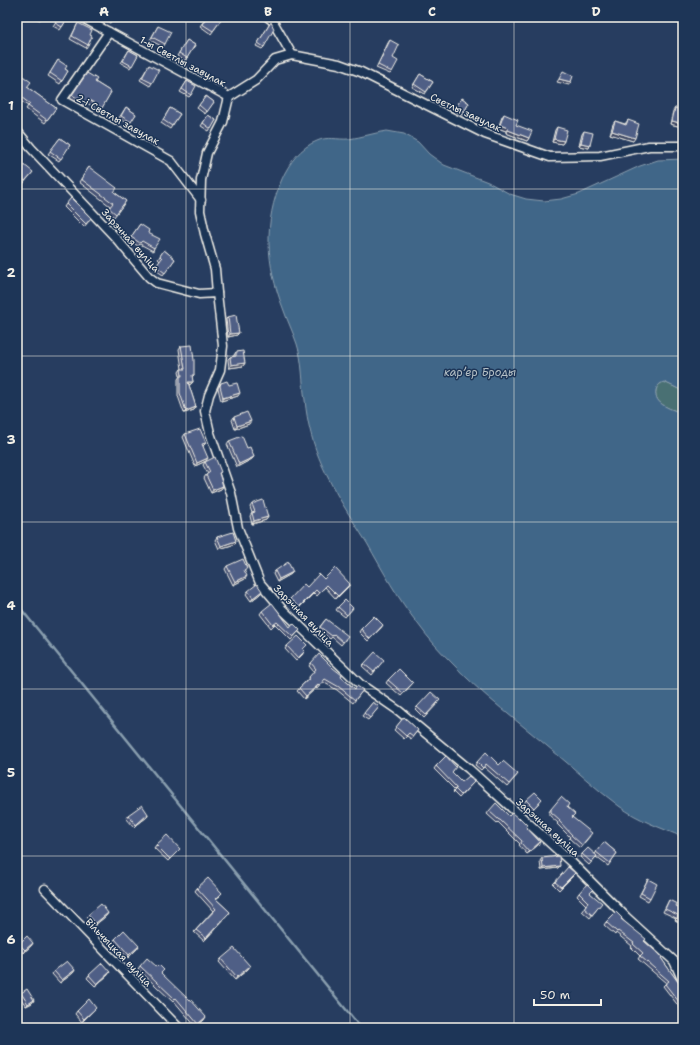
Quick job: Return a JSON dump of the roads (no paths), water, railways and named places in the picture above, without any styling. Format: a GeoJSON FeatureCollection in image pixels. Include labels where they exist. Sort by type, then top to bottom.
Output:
{"type":"FeatureCollection","features":[{"type":"Feature","properties":{"kind":"street","name":"1-ы Светлы завулак"},"geometry":{"type":"LineString","coordinates":[[80,17],[229,97],[256,80],[275,60],[292,55]]}},
{"type":"Feature","properties":{"kind":"street"},"geometry":{"type":"LineString","coordinates":[[268,17],[272,20],[292,55]]}},
{"type":"Feature","properties":{"kind":"street","name":"2-і Светлы завулак"},"geometry":{"type":"LineString","coordinates":[[108,32],[62,100],[171,161],[201,200]]}},
{"type":"Feature","properties":{"kind":"street","name":"Светлы завулак"},"geometry":{"type":"LineString","coordinates":[[292,55],[340,64],[368,76],[486,134],[550,157],[600,156],[649,146],[683,146]]}},
{"type":"Feature","properties":{"kind":"street"},"geometry":{"type":"LineString","coordinates":[[217,293],[215,269],[200,210],[200,180],[207,153],[223,122],[229,97]]}},
{"type":"Feature","properties":{"kind":"street","name":"Зарэчная вуліца"},"geometry":{"type":"LineString","coordinates":[[17,131],[31,148],[115,237],[149,277],[157,283],[200,294],[217,293],[223,346],[220,370],[209,395],[206,411],[210,433],[231,494],[238,528],[260,583],[288,615],[360,684],[399,711],[469,770],[571,862],[626,917],[674,961],[683,981]]}},
{"type":"Feature","properties":{"kind":"street","name":"Вільчыцкая вуліца"},"geometry":{"type":"LineString","coordinates":[[45,889],[179,1028]]}},
{"type":"Feature","properties":{"kind":"street"},"geometry":{"type":"LineString","coordinates":[[674,961],[683,966]]}},
{"type":"Feature","properties":{"kind":"water","name":"карʼер Броды"},"geometry":{"type":"Polygon","coordinates":[[[387,131],[404,134],[418,142],[429,154],[444,165],[488,182],[510,194],[526,199],[544,201],[561,199],[579,194],[640,166],[658,160],[683,159],[683,391],[664,382],[657,387],[656,395],[658,400],[665,406],[683,413],[683,837],[642,820],[626,811],[610,799],[489,698],[443,654],[397,595],[337,495],[319,457],[307,417],[299,351],[277,292],[273,275],[269,244],[269,228],[272,212],[276,195],[285,173],[296,156],[306,147],[317,141],[329,138],[349,139],[387,131]]]}},
{"type":"Feature","properties":{"kind":"waterway"},"geometry":{"type":"LineString","coordinates":[[17,604],[361,1028]]}}]}
